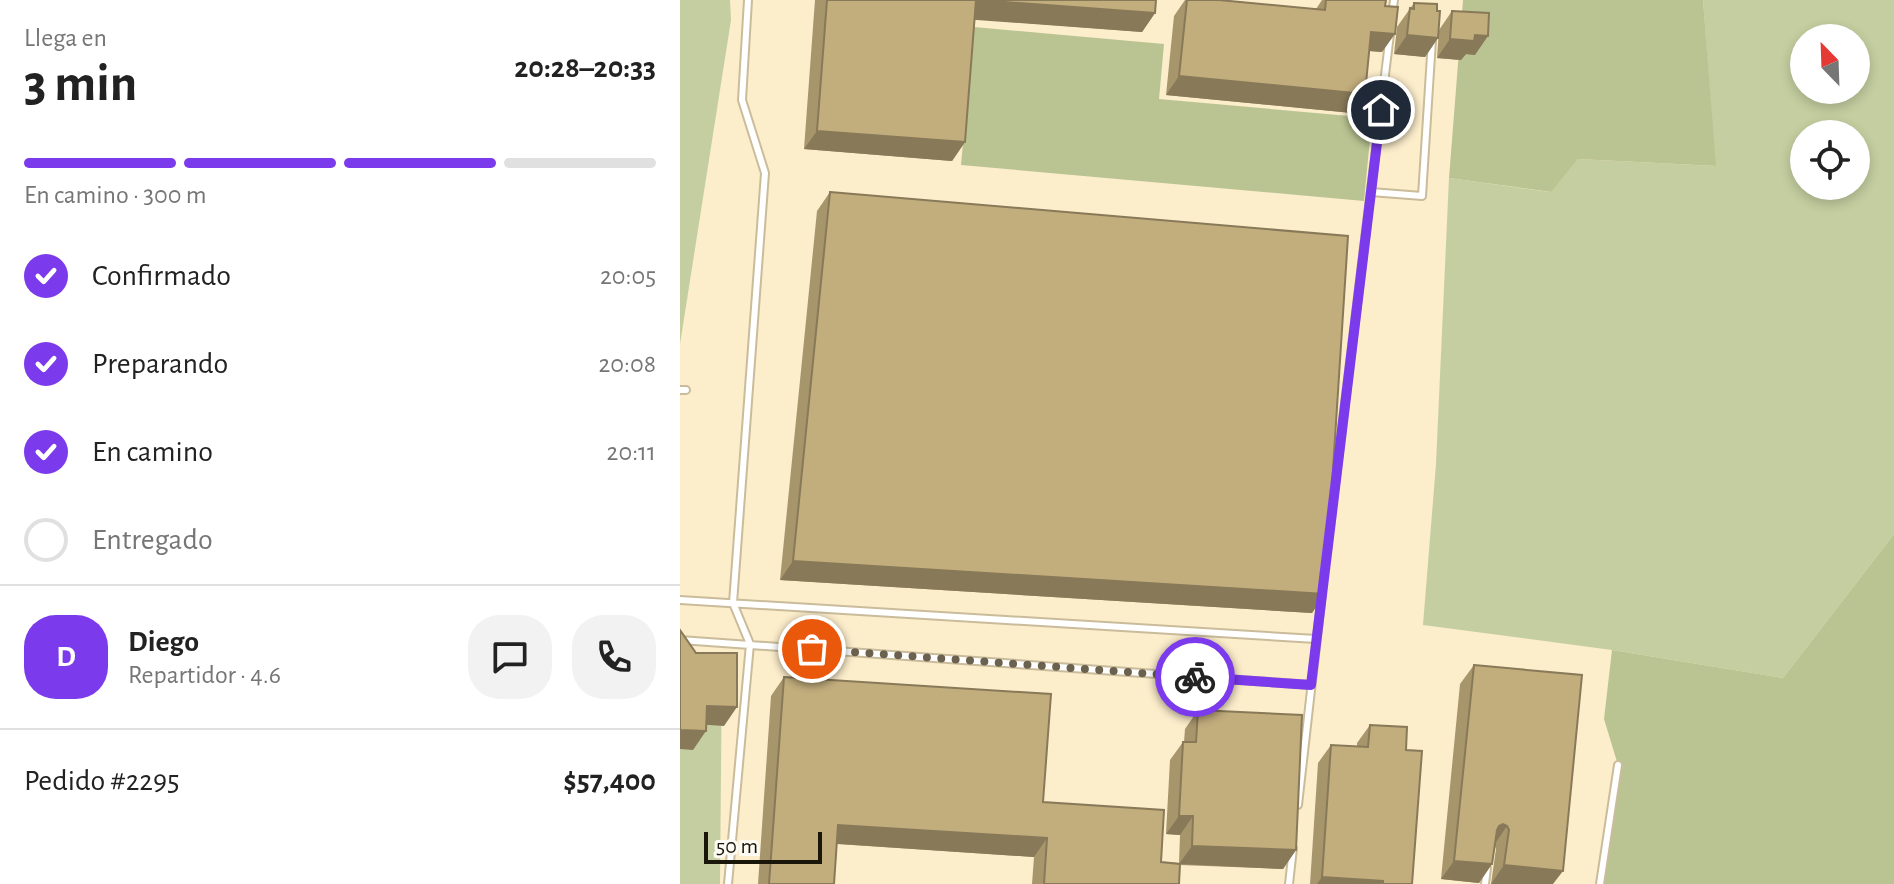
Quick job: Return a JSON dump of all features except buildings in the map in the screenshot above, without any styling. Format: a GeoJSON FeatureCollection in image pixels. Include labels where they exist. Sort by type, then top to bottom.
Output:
{"type":"FeatureCollection","features":[{"type":"Feature","properties":{"kind":"lane"},"geometry":{"type":"LineString","coordinates":[[728,884],[750,644],[733,603],[765,173],[742,100],[748,0]]}},
{"type":"Feature","properties":{"kind":"lane"},"geometry":{"type":"LineString","coordinates":[[1326,562],[1394,0]]}},
{"type":"Feature","properties":{"kind":"lane"},"geometry":{"type":"LineString","coordinates":[[1371,192],[1422,196],[1433,30]]}},
{"type":"Feature","properties":{"kind":"lane"},"geometry":{"type":"LineString","coordinates":[[1297,808],[1324,578]]}},
{"type":"Feature","properties":{"kind":"lane"},"geometry":{"type":"LineString","coordinates":[[680,600],[1316,639]]}},
{"type":"Feature","properties":{"kind":"lane"},"geometry":{"type":"LineString","coordinates":[[680,640],[1311,685]]}},
{"type":"Feature","properties":{"kind":"lane"},"geometry":{"type":"LineString","coordinates":[[1600,884],[1618,765]]}},
{"type":"Feature","properties":{"kind":"lane"},"geometry":{"type":"LineString","coordinates":[[1289,884],[1294,838]]}},
{"type":"Feature","properties":{"kind":"lane"},"geometry":{"type":"LineString","coordinates":[[1485,884],[1488,860]]}},
{"type":"Feature","properties":{"kind":"green space"},"geometry":{"type":"Polygon","coordinates":[[[680,0],[730,0],[731,20],[680,344],[680,0]]]}},
{"type":"Feature","properties":{"kind":"green space"},"geometry":{"type":"Polygon","coordinates":[[[1463,0],[1703,0],[1716,166],[1578,159],[1551,192],[1449,178],[1463,0]]]}},
{"type":"Feature","properties":{"kind":"green space"},"geometry":{"type":"Polygon","coordinates":[[[1703,0],[1894,0],[1894,534],[1783,678],[1612,650],[1423,625],[1436,464],[1449,178],[1550,192],[1578,159],[1715,166],[1703,0]]]}},
{"type":"Feature","properties":{"kind":"green space"},"geometry":{"type":"Polygon","coordinates":[[[974,27],[1164,44],[1159,99],[1372,118],[1364,201],[961,165],[974,27]]]}},
{"type":"Feature","properties":{"kind":"green space"},"geometry":{"type":"Polygon","coordinates":[[[1894,534],[1894,884],[1600,884],[1618,765],[1604,719],[1612,650],[1783,678],[1894,534]]]}},
{"type":"Feature","properties":{"kind":"green space"},"geometry":{"type":"Polygon","coordinates":[[[722,659],[720,884],[680,884],[680,663],[722,659]]]}},
{"type":"Feature","properties":{"kind":"way so far"},"geometry":{"type":"LineString","coordinates":[[812,649],[1195,677]]}},
{"type":"Feature","properties":{"kind":"route"},"geometry":{"type":"LineString","coordinates":[[1195,677],[1311,685],[1381,110]]}}]}
